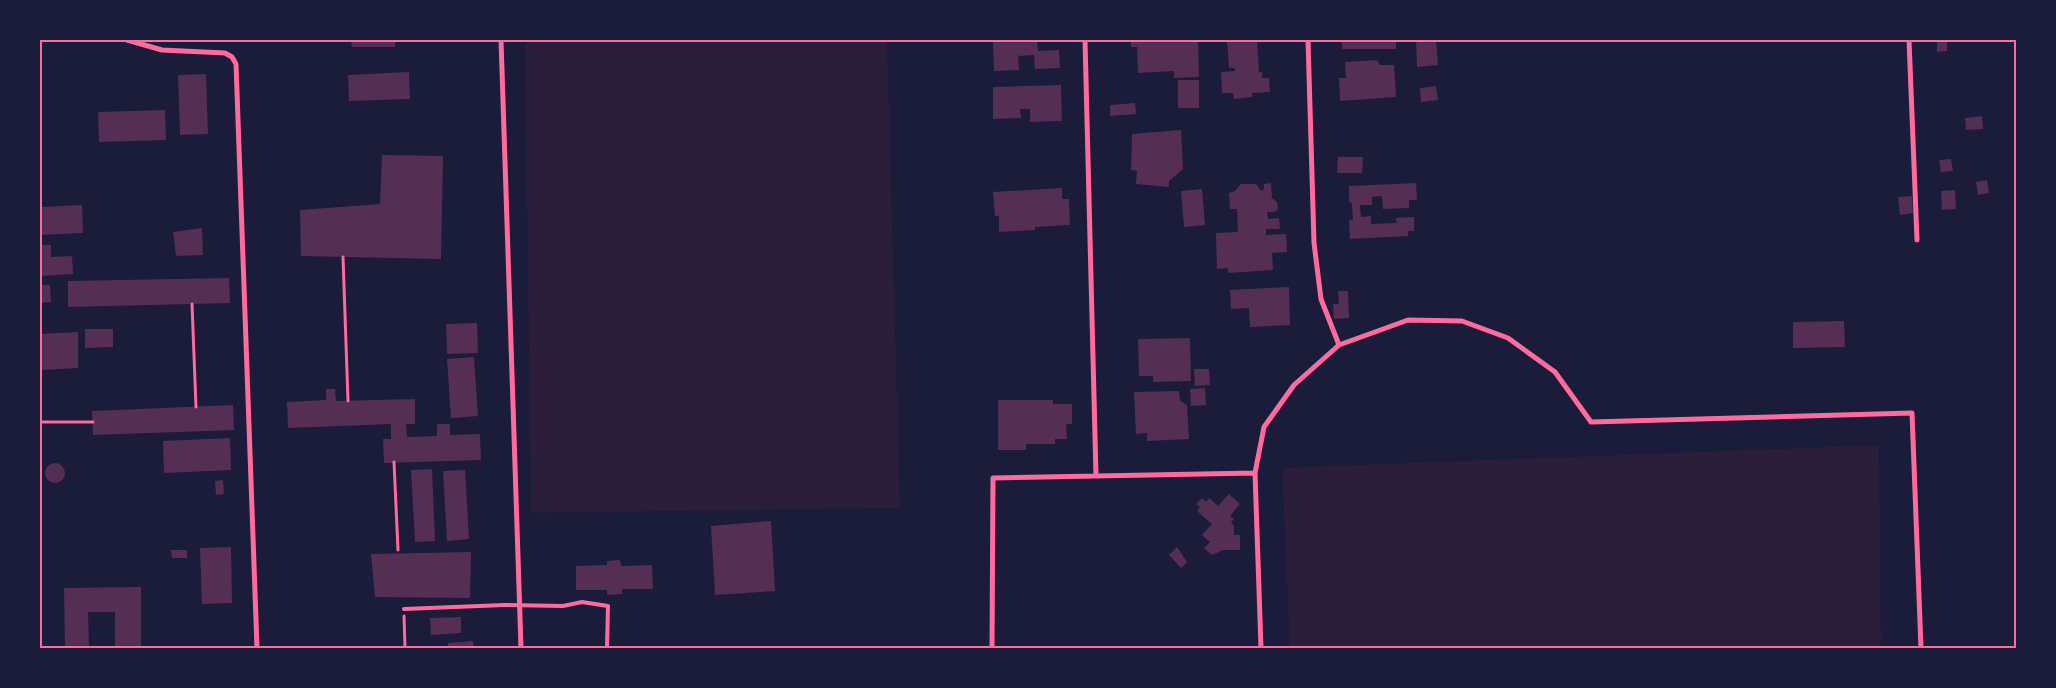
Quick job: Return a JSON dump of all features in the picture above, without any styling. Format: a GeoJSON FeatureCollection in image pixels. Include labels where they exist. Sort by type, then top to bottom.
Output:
{"type":"FeatureCollection","features":[{"type":"Feature","properties":{"kind":"street"},"geometry":{"type":"LineString","coordinates":[[127,40],[162,50],[225,53],[232,57],[236,64],[257,648]]}},
{"type":"Feature","properties":{"kind":"street"},"geometry":{"type":"LineString","coordinates":[[501,40],[521,648]]}},
{"type":"Feature","properties":{"kind":"street"},"geometry":{"type":"LineString","coordinates":[[1085,40],[1096,476]]}},
{"type":"Feature","properties":{"kind":"street"},"geometry":{"type":"LineString","coordinates":[[1308,40],[1314,243],[1321,299],[1339,345]]}},
{"type":"Feature","properties":{"kind":"street"},"geometry":{"type":"LineString","coordinates":[[1909,40],[1917,240]]}},
{"type":"Feature","properties":{"kind":"street"},"geometry":{"type":"LineString","coordinates":[[1261,648],[1255,473],[1264,427],[1294,385],[1339,345],[1408,320],[1462,321],[1508,338],[1554,372],[1591,422],[1912,413],[1921,648]]}},
{"type":"Feature","properties":{"kind":"street"},"geometry":{"type":"LineString","coordinates":[[992,648],[993,478],[1255,473]]}},
{"type":"Feature","properties":{"kind":"lane"},"geometry":{"type":"LineString","coordinates":[[404,609],[563,606],[582,602],[608,606],[607,648]]}},
{"type":"Feature","properties":{"kind":"path"},"geometry":{"type":"LineString","coordinates":[[343,257],[348,401]]}},
{"type":"Feature","properties":{"kind":"path"},"geometry":{"type":"LineString","coordinates":[[192,304],[196,407]]}},
{"type":"Feature","properties":{"kind":"path"},"geometry":{"type":"LineString","coordinates":[[40,422],[93,422]]}},
{"type":"Feature","properties":{"kind":"path"},"geometry":{"type":"LineString","coordinates":[[394,462],[398,550]]}},
{"type":"Feature","properties":{"kind":"path"},"geometry":{"type":"LineString","coordinates":[[404,609],[405,648]]}},
{"type":"Feature","properties":{"kind":"shaded area"},"geometry":{"type":"Polygon","coordinates":[[[525,40],[887,40],[900,508],[531,513],[525,40]]]}},
{"type":"Feature","properties":{"kind":"shaded area"},"geometry":{"type":"Polygon","coordinates":[[[1879,445],[1881,648],[1290,648],[1282,468],[1879,445]]]}},
{"type":"Feature","properties":{"kind":"building"},"geometry":{"type":"Polygon","coordinates":[[[351,40],[396,40],[395,47],[352,47],[351,40]]]}},
{"type":"Feature","properties":{"kind":"building"},"geometry":{"type":"Polygon","coordinates":[[[993,40],[1037,40],[1038,51],[1059,50],[1060,68],[1035,69],[1034,55],[1018,56],[1019,70],[994,71],[993,40]]]}},
{"type":"Feature","properties":{"kind":"building"},"geometry":{"type":"Polygon","coordinates":[[[1131,40],[1198,40],[1199,77],[1174,78],[1174,71],[1138,73],[1137,47],[1131,47],[1131,40]]]}},
{"type":"Feature","properties":{"kind":"building"},"geometry":{"type":"Polygon","coordinates":[[[1227,40],[1257,40],[1259,72],[1262,72],[1262,78],[1269,78],[1270,92],[1252,93],[1252,97],[1234,99],[1233,93],[1222,93],[1221,72],[1235,71],[1235,68],[1229,68],[1227,40]]]}},
{"type":"Feature","properties":{"kind":"building"},"geometry":{"type":"Polygon","coordinates":[[[1342,40],[1396,40],[1396,49],[1342,49],[1342,40]]]}},
{"type":"Feature","properties":{"kind":"building"},"geometry":{"type":"Polygon","coordinates":[[[1416,40],[1436,40],[1438,65],[1417,67],[1416,40]]]}},
{"type":"Feature","properties":{"kind":"building"},"geometry":{"type":"Polygon","coordinates":[[[1937,42],[1947,42],[1947,51],[1937,52],[1937,42]]]}},
{"type":"Feature","properties":{"kind":"building"},"geometry":{"type":"Polygon","coordinates":[[[1377,60],[1380,65],[1394,65],[1396,97],[1340,101],[1339,78],[1346,78],[1345,62],[1377,60]]]}},
{"type":"Feature","properties":{"kind":"building"},"geometry":{"type":"Polygon","coordinates":[[[409,72],[410,99],[349,101],[348,75],[409,72]]]}},
{"type":"Feature","properties":{"kind":"building"},"geometry":{"type":"Polygon","coordinates":[[[206,74],[208,134],[180,135],[178,75],[206,74]]]}},
{"type":"Feature","properties":{"kind":"building"},"geometry":{"type":"Polygon","coordinates":[[[1178,80],[1199,80],[1199,108],[1178,108],[1178,80]]]}},
{"type":"Feature","properties":{"kind":"building"},"geometry":{"type":"Polygon","coordinates":[[[1061,85],[1062,121],[1030,122],[1030,109],[1020,109],[1021,118],[993,119],[993,87],[1061,85]]]}},
{"type":"Feature","properties":{"kind":"building"},"geometry":{"type":"Polygon","coordinates":[[[1436,86],[1438,100],[1421,102],[1420,88],[1436,86]]]}},
{"type":"Feature","properties":{"kind":"building"},"geometry":{"type":"Polygon","coordinates":[[[1135,103],[1136,114],[1110,116],[1110,105],[1135,103]]]}},
{"type":"Feature","properties":{"kind":"building"},"geometry":{"type":"Polygon","coordinates":[[[165,110],[166,140],[99,142],[98,112],[165,110]]]}},
{"type":"Feature","properties":{"kind":"building"},"geometry":{"type":"Polygon","coordinates":[[[1982,116],[1983,129],[1966,130],[1965,118],[1982,116]]]}},
{"type":"Feature","properties":{"kind":"building"},"geometry":{"type":"Polygon","coordinates":[[[1181,130],[1183,169],[1169,181],[1169,187],[1136,184],[1137,171],[1131,170],[1132,134],[1181,130]]]}},
{"type":"Feature","properties":{"kind":"building"},"geometry":{"type":"Polygon","coordinates":[[[382,155],[443,156],[441,259],[301,256],[300,210],[380,204],[382,155]]]}},
{"type":"Feature","properties":{"kind":"building"},"geometry":{"type":"Polygon","coordinates":[[[1338,157],[1363,157],[1362,173],[1337,173],[1338,157]]]}},
{"type":"Feature","properties":{"kind":"building"},"geometry":{"type":"Polygon","coordinates":[[[1951,159],[1953,171],[1941,172],[1939,160],[1951,159]]]}},
{"type":"Feature","properties":{"kind":"building"},"geometry":{"type":"Polygon","coordinates":[[[1987,180],[1989,193],[1978,195],[1976,182],[1987,180]]]}},
{"type":"Feature","properties":{"kind":"building"},"geometry":{"type":"Polygon","coordinates":[[[1271,183],[1272,198],[1277,202],[1278,209],[1275,212],[1267,212],[1268,219],[1279,218],[1280,229],[1266,229],[1266,235],[1286,234],[1287,252],[1272,253],[1273,270],[1228,273],[1228,268],[1217,269],[1216,233],[1238,232],[1237,209],[1230,209],[1229,193],[1235,191],[1241,184],[1256,184],[1261,191],[1264,189],[1264,184],[1271,183]]]}},
{"type":"Feature","properties":{"kind":"building"},"geometry":{"type":"Polygon","coordinates":[[[1416,183],[1417,200],[1409,200],[1409,208],[1383,209],[1382,196],[1372,197],[1372,205],[1360,205],[1361,217],[1371,216],[1371,224],[1397,223],[1396,218],[1414,217],[1414,231],[1408,231],[1408,236],[1350,239],[1349,220],[1353,220],[1352,203],[1349,202],[1349,186],[1416,183]]]}},
{"type":"Feature","properties":{"kind":"building"},"geometry":{"type":"Polygon","coordinates":[[[1062,188],[1062,199],[1069,199],[1070,225],[1035,227],[1035,230],[999,232],[999,216],[995,216],[993,192],[1062,188]]]}},
{"type":"Feature","properties":{"kind":"building"},"geometry":{"type":"Polygon","coordinates":[[[1202,189],[1205,225],[1184,227],[1181,191],[1202,189]]]}},
{"type":"Feature","properties":{"kind":"building"},"geometry":{"type":"Polygon","coordinates":[[[1955,190],[1956,209],[1942,210],[1941,191],[1955,190]]]}},
{"type":"Feature","properties":{"kind":"building"},"geometry":{"type":"Polygon","coordinates":[[[1912,196],[1913,213],[1900,215],[1898,197],[1912,196]]]}},
{"type":"Feature","properties":{"kind":"building"},"geometry":{"type":"Polygon","coordinates":[[[82,205],[83,233],[40,235],[40,207],[82,205]]]}},
{"type":"Feature","properties":{"kind":"building"},"geometry":{"type":"Polygon","coordinates":[[[202,228],[203,255],[176,256],[173,232],[202,228]]]}},
{"type":"Feature","properties":{"kind":"building"},"geometry":{"type":"Polygon","coordinates":[[[40,245],[51,245],[51,257],[72,256],[73,274],[40,276],[40,245]]]}},
{"type":"Feature","properties":{"kind":"building"},"geometry":{"type":"Polygon","coordinates":[[[229,278],[230,303],[68,307],[68,281],[229,278]]]}},
{"type":"Feature","properties":{"kind":"building"},"geometry":{"type":"Polygon","coordinates":[[[40,285],[50,285],[51,302],[40,303],[40,285]]]}},
{"type":"Feature","properties":{"kind":"building"},"geometry":{"type":"Polygon","coordinates":[[[1289,287],[1290,325],[1250,327],[1249,308],[1231,309],[1230,290],[1289,287]]]}},
{"type":"Feature","properties":{"kind":"building"},"geometry":{"type":"Polygon","coordinates":[[[1338,291],[1348,291],[1349,318],[1334,319],[1333,304],[1339,304],[1338,291]]]}},
{"type":"Feature","properties":{"kind":"building"},"geometry":{"type":"Polygon","coordinates":[[[1844,321],[1845,347],[1793,348],[1793,322],[1844,321]]]}},
{"type":"Feature","properties":{"kind":"building"},"geometry":{"type":"Polygon","coordinates":[[[477,323],[478,353],[447,354],[446,324],[477,323]]]}},
{"type":"Feature","properties":{"kind":"building"},"geometry":{"type":"Polygon","coordinates":[[[85,329],[113,329],[113,347],[85,348],[85,329]]]}},
{"type":"Feature","properties":{"kind":"building"},"geometry":{"type":"Polygon","coordinates":[[[78,332],[78,368],[40,370],[40,334],[78,332]]]}},
{"type":"Feature","properties":{"kind":"building"},"geometry":{"type":"Polygon","coordinates":[[[1190,338],[1191,381],[1153,382],[1153,376],[1139,376],[1138,339],[1190,338]]]}},
{"type":"Feature","properties":{"kind":"building"},"geometry":{"type":"Polygon","coordinates":[[[474,357],[478,416],[451,418],[447,359],[474,357]]]}},
{"type":"Feature","properties":{"kind":"building"},"geometry":{"type":"Polygon","coordinates":[[[1194,369],[1209,369],[1210,385],[1195,386],[1194,369]]]}},
{"type":"Feature","properties":{"kind":"building"},"geometry":{"type":"Polygon","coordinates":[[[1205,388],[1206,405],[1191,406],[1190,389],[1205,388]]]}},
{"type":"Feature","properties":{"kind":"building"},"geometry":{"type":"Polygon","coordinates":[[[326,389],[335,389],[336,401],[415,399],[415,424],[406,424],[407,437],[437,436],[437,424],[450,424],[450,435],[480,434],[481,460],[384,463],[383,439],[391,439],[391,424],[288,428],[287,402],[326,400],[326,389]]]}},
{"type":"Feature","properties":{"kind":"building"},"geometry":{"type":"Polygon","coordinates":[[[1179,391],[1180,401],[1187,405],[1189,439],[1147,441],[1147,433],[1136,434],[1134,392],[1179,391]]]}},
{"type":"Feature","properties":{"kind":"building"},"geometry":{"type":"Polygon","coordinates":[[[998,400],[1053,400],[1053,404],[1072,404],[1072,424],[1066,424],[1067,439],[1055,439],[1055,444],[1026,444],[1026,450],[998,450],[998,400]]]}},
{"type":"Feature","properties":{"kind":"building"},"geometry":{"type":"Polygon","coordinates":[[[233,405],[234,430],[93,435],[92,411],[233,405]]]}},
{"type":"Feature","properties":{"kind":"building"},"geometry":{"type":"Polygon","coordinates":[[[230,438],[231,470],[164,473],[163,441],[230,438]]]}},
{"type":"Feature","properties":{"kind":"building"},"geometry":{"type":"Polygon","coordinates":[[[55,463],[62,466],[65,473],[62,480],[55,483],[48,480],[45,473],[48,466],[55,463]]]}},
{"type":"Feature","properties":{"kind":"building"},"geometry":{"type":"Polygon","coordinates":[[[432,469],[435,541],[415,542],[411,470],[432,469]]]}},
{"type":"Feature","properties":{"kind":"building"},"geometry":{"type":"Polygon","coordinates":[[[465,470],[469,539],[447,541],[443,471],[465,470]]]}},
{"type":"Feature","properties":{"kind":"building"},"geometry":{"type":"Polygon","coordinates":[[[223,480],[224,494],[216,495],[215,481],[223,480]]]}},
{"type":"Feature","properties":{"kind":"building"},"geometry":{"type":"Polygon","coordinates":[[[1229,494],[1240,504],[1230,516],[1234,519],[1231,522],[1234,526],[1234,535],[1240,535],[1240,550],[1223,550],[1212,555],[1204,548],[1210,542],[1202,535],[1212,524],[1197,511],[1200,507],[1196,504],[1202,498],[1206,502],[1209,498],[1218,506],[1229,494]]]}},
{"type":"Feature","properties":{"kind":"building"},"geometry":{"type":"Polygon","coordinates":[[[771,521],[775,591],[715,595],[711,526],[771,521]]]}},
{"type":"Feature","properties":{"kind":"building"},"geometry":{"type":"Polygon","coordinates":[[[231,547],[232,603],[202,604],[200,548],[231,547]]]}},
{"type":"Feature","properties":{"kind":"building"},"geometry":{"type":"Polygon","coordinates":[[[1177,547],[1187,562],[1181,568],[1169,555],[1177,547]]]}},
{"type":"Feature","properties":{"kind":"building"},"geometry":{"type":"Polygon","coordinates":[[[171,550],[187,550],[187,558],[172,558],[171,550]]]}},
{"type":"Feature","properties":{"kind":"building"},"geometry":{"type":"Polygon","coordinates":[[[471,552],[470,598],[375,597],[371,554],[471,552]]]}},
{"type":"Feature","properties":{"kind":"building"},"geometry":{"type":"Polygon","coordinates":[[[620,560],[621,566],[652,565],[653,589],[622,589],[622,594],[607,595],[607,590],[576,590],[576,566],[607,565],[607,561],[620,560]]]}},
{"type":"Feature","properties":{"kind":"building"},"geometry":{"type":"Polygon","coordinates":[[[141,587],[141,648],[115,648],[115,612],[88,612],[89,648],[65,648],[64,588],[141,587]]]}},
{"type":"Feature","properties":{"kind":"building"},"geometry":{"type":"Polygon","coordinates":[[[461,617],[461,633],[431,635],[430,618],[461,617]]]}},
{"type":"Feature","properties":{"kind":"building"},"geometry":{"type":"Polygon","coordinates":[[[473,641],[474,648],[448,648],[448,643],[473,641]]]}}]}
